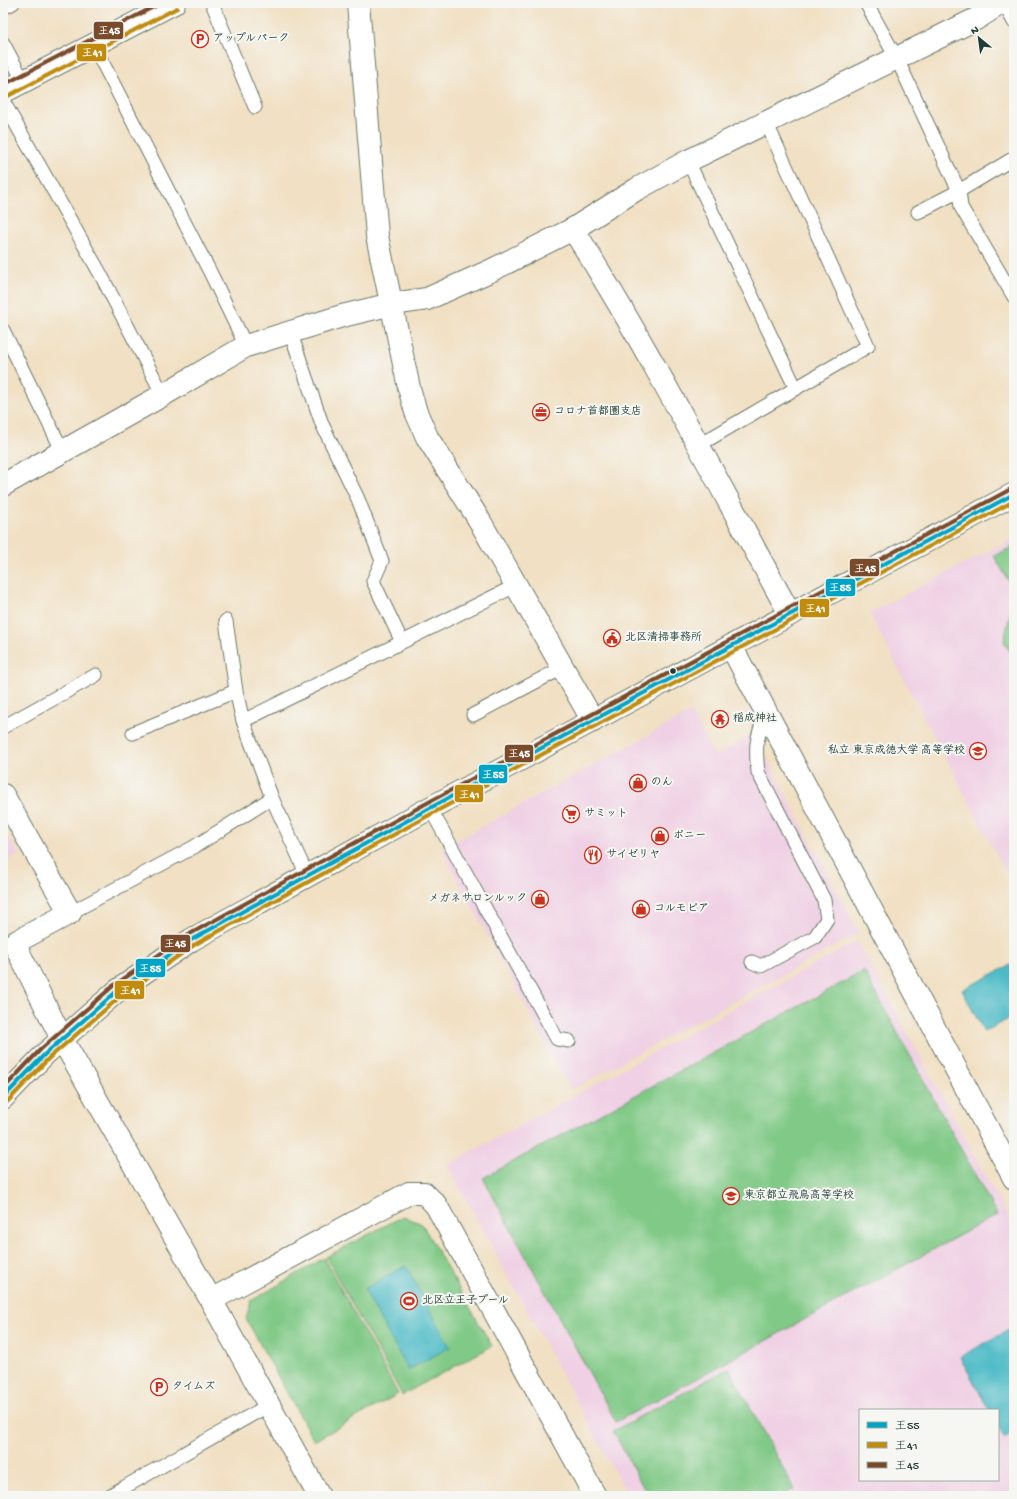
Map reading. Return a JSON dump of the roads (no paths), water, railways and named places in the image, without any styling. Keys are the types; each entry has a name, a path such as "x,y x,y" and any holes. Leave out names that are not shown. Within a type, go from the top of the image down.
{"street":[{"path":"3,92 94,46 174,3"},
{"path":"358,3 377,236 409,388 416,412 427,437 518,585 593,721"},
{"path":"3,485 163,395 246,346 342,316 392,304 427,299 492,270 573,229 688,160 976,19 1002,3"},
{"path":"573,229 608,284 699,445 790,614"},
{"path":"3,1098 62,1039 118,991 155,964 230,917 1014,494"},
{"path":"731,646 1014,1178"},
{"path":"3,795 70,913 8,946 212,1300 269,1406 320,1496"},
{"path":"212,1300 409,1193 424,1193 436,1205 595,1496"}],"lane":[{"path":"3,8 13,3"},
{"path":"212,3 255,106"},
{"path":"866,3 896,59 959,191 961,207 1011,288"},
{"path":"1002,3 1014,22"},
{"path":"3,43 24,82"},
{"path":"94,46 246,346"},
{"path":"3,101 101,275 163,395"},
{"path":"699,445 868,346 766,122"},
{"path":"918,212 959,191 1014,158"},
{"path":"688,160 796,389"},
{"path":"3,330 7,346 63,452"},
{"path":"290,331 322,424 358,499 382,562 373,581 402,642"},
{"path":"243,721 518,585"},
{"path":"226,621 236,691 243,721 272,798 307,875"},
{"path":"473,714 564,667"},
{"path":"3,727 96,675"},
{"path":"133,733 236,691"},
{"path":"752,962 761,966 815,937 827,919 824,900 758,772 755,749 766,714"},
{"path":"70,913 194,847 272,798"},
{"path":"430,808 557,1039 569,1042"},
{"path":"109,1496 269,1406"}],"water":[{"path":"1014,963 1014,1016 984,1032 962,990"},
{"path":"406,1266 450,1347 408,1370 364,1289"},
{"path":"1014,1327 1014,1432 1004,1438 999,1428 999,1409 988,1409 960,1357"}],"place":[{"name":"アップルパーク","path":"200,39"},
{"name":"コロナ首都圏支店","path":"541,412"},
{"name":"北区清掃事務所","path":"612,638"},
{"name":"稲成神社","path":"720,719"},
{"name":"私立 東京成徳大学 高等学校","path":"978,751"},
{"name":"のん","path":"638,783"},
{"name":"サミット","path":"571,814"},
{"name":"ポニー","path":"660,836"},
{"name":"サイゼリヤ","path":"593,855"},
{"name":"メガネサロンルック","path":"540,899"},
{"name":"コルモピア","path":"641,909"},
{"name":"東京都立飛鳥高等学校","path":"731,1196"},
{"name":"北区立王子プール","path":"409,1301"},
{"name":"タイムズ","path":"159,1387"}]}
